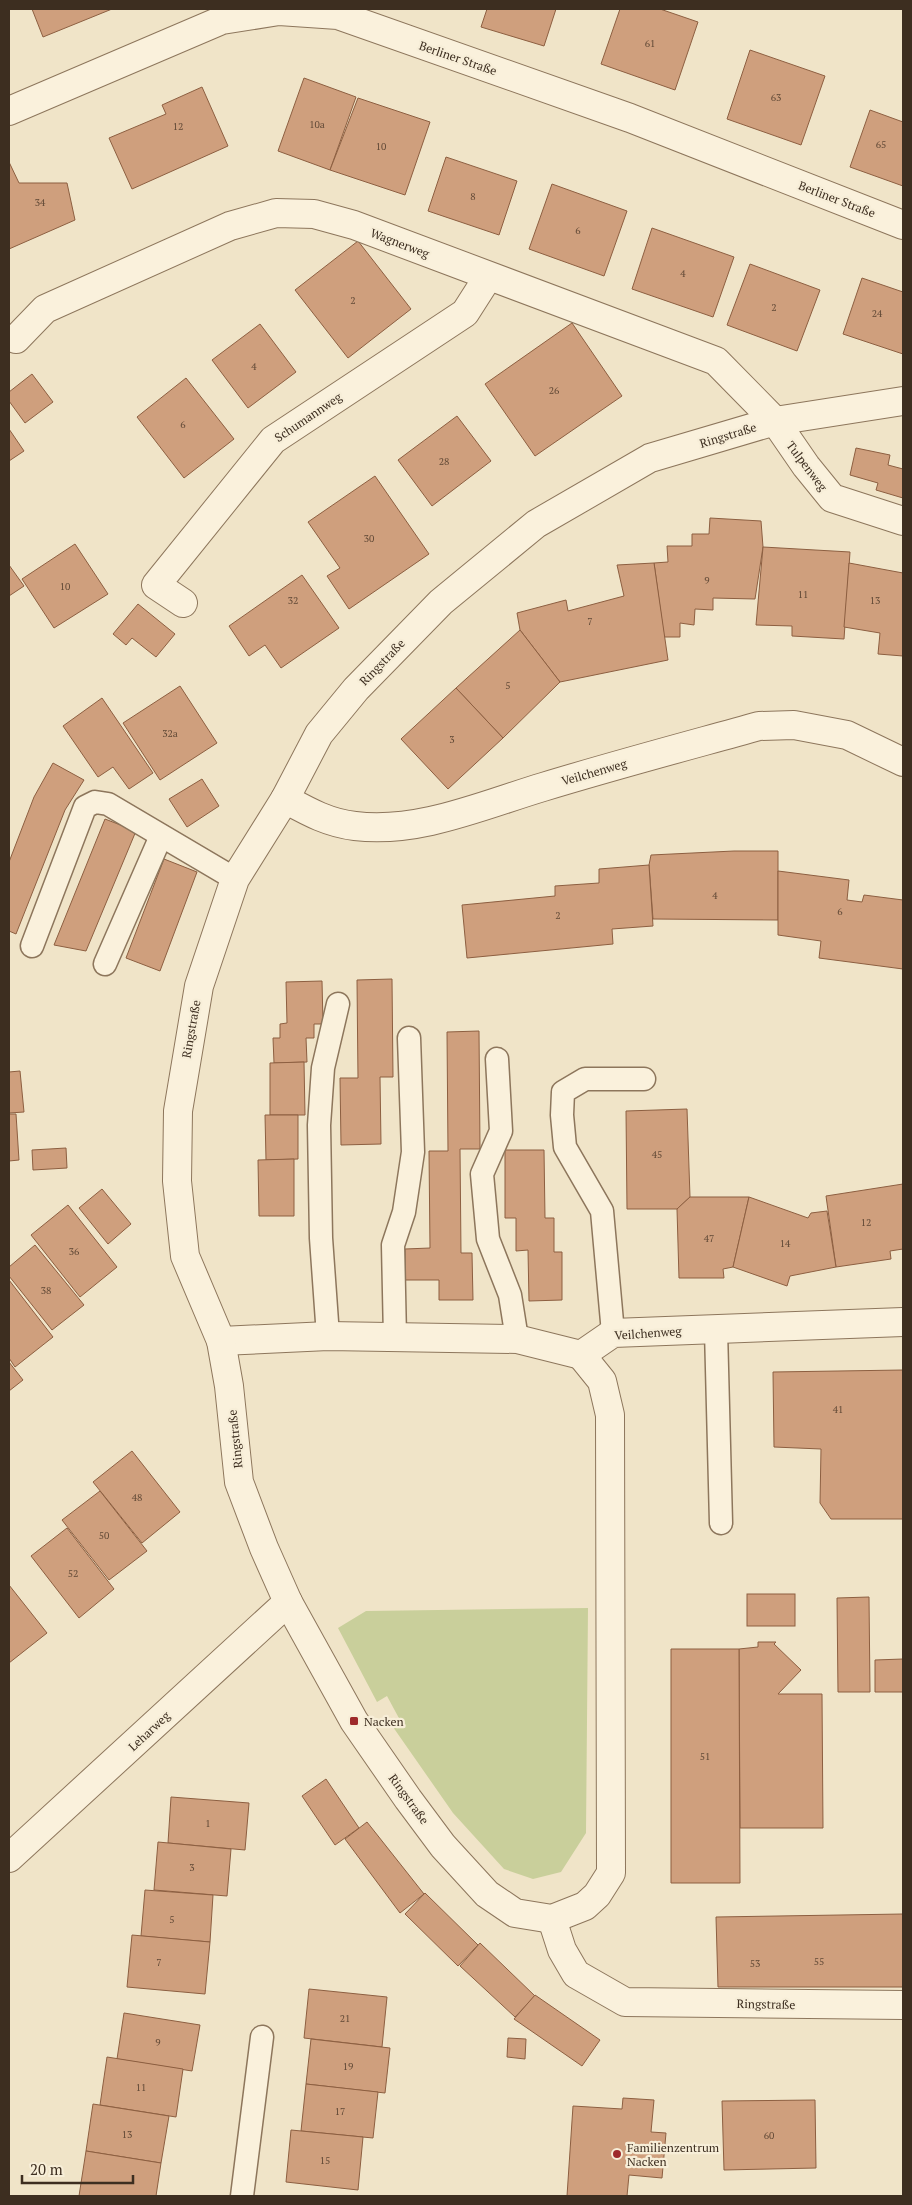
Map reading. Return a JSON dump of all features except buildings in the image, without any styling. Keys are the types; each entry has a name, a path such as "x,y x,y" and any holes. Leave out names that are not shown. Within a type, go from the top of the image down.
{"street":[{"name":"Berliner Straße","path":"9,111 222,20 279,12 338,15 630,118 903,225"},
{"name":"Wagnerweg","path":"16,340 45,309 230,226 276,213 314,214 354,225 488,277 716,361 775,421"},
{"name":"Schumannweg","path":"183,603 156,585 273,440 464,313 488,277"},
{"name":"Ringstraße","path":"903,401 775,421 650,458 536,524 441,602 356,689 318,734 284,799 235,879 199,986 178,1111 177,1181 185,1256 222,1341 230,1386 239,1482 264,1548 288,1602 354,1721 408,1799 444,1846 487,1894 515,1913 552,1919 562,1950 576,1974 625,2002 903,2005"},
{"name":"Tulpenweg","path":"775,421 806,466 832,498 903,521"},
{"name":"Veilchenweg","path":"284,799 322,819 330,821 355,826 403,826 457,814 544,786 759,726 794,725 847,735 903,762"},
{"name":"Veilchenweg","path":"581,1355 613,1333 903,1322"},
{"path":"222,1341 328,1336 517,1339 581,1355 602,1381 610,1415 611,1873 597,1895 584,1906 552,1919"},
{"name":"Leharweg","path":"9,1858 288,1602"}],"lane":[{"path":"32,946 85,807 95,802 108,804 235,879"},
{"path":"104,964 162,836"},
{"path":"328,1336 321,1238 319,1125 323,1068 338,1004"},
{"path":"395,1338 393,1246 404,1212 413,1152 410,1038"},
{"path":"497,1059 501,1131 482,1174 488,1239 510,1295 517,1339"},
{"path":"613,1333 602,1211 565,1147 562,1115 563,1092 584,1079 644,1079"},
{"path":"716,1330 721,1523"},
{"path":"242,2196 262,2037"}],"green space":[{"path":"588,1608 586,1833 561,1872 533,1879 504,1869 453,1813 393,1727 401,1722 387,1696 377,1702 338,1628 366,1611"}],"place":[{"name":"Nacken","path":"354,1721"},
{"name":"Familienzentrum Nacken","path":"617,2154"}]}
